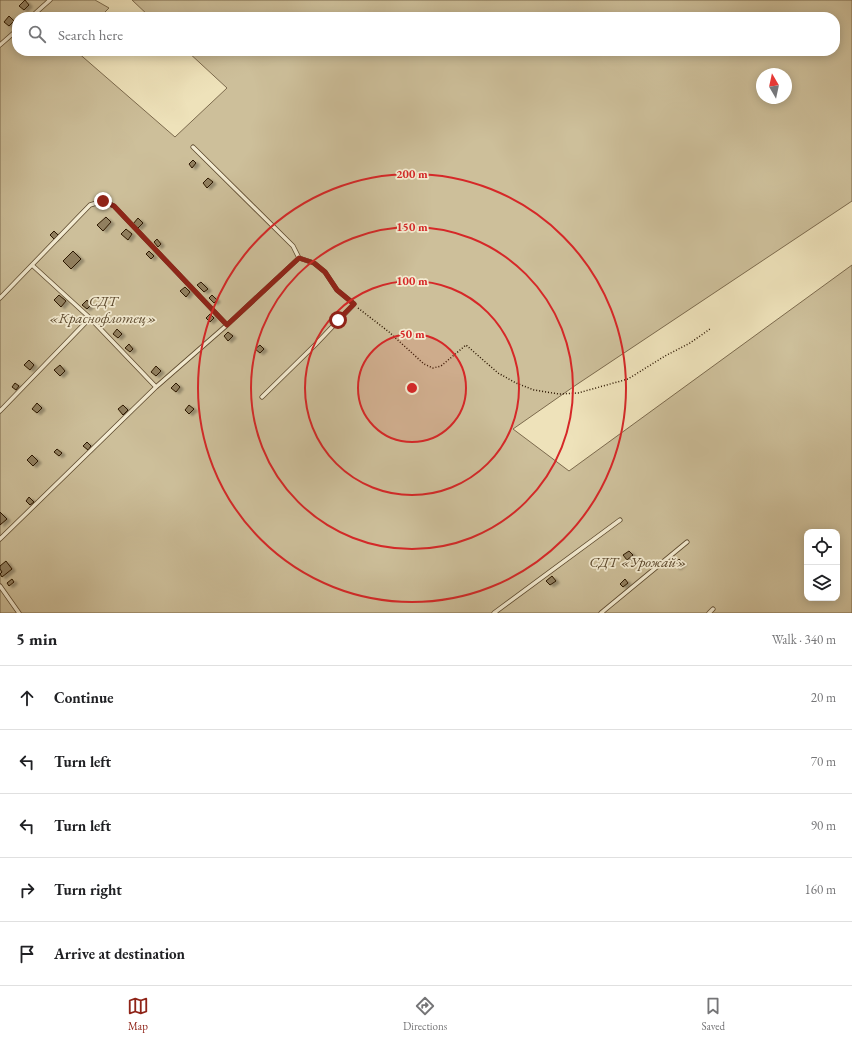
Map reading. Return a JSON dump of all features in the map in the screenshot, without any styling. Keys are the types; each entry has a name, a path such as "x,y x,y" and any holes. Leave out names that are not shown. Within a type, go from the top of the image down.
{"lane":[{"path":"37,12 50,0"},
{"path":"0,45 12,34"},
{"path":"193,147 293,246 299,258 314,263 325,272 337,290 354,304 316,345 262,397"},
{"path":"0,298 90,205 103,201 114,206 227,325"},
{"path":"0,539 156,387 227,325 299,258"},
{"path":"32,265 90,318 156,387"},
{"path":"0,411 90,318"},
{"path":"494,613 620,520"},
{"path":"600,613 687,542"},
{"path":"0,586 19,613"},
{"path":"709,613 713,609"}],"path":[{"path":"354,304 389,332 424,364 433,368 441,366 466,345 498,373 510,380 534,390 559,394 578,393 628,379 665,356 690,343 710,329"}],"green space":[{"path":"0,0 95,0 109,8 105,12 12,12 12,56 82,56 175,137 227,88 192,56 840,56 840,12 145,12 132,0 852,0 852,201 576,385 513,429 569,471 852,265 852,613 0,613"}],"building":[{"path":"25,0 29,5 24,10 19,6"},
{"path":"9,16 12,19 12,23 9,26 4,22"},
{"path":"193,160 196,163 192,168 189,164"},
{"path":"208,178 213,182 207,188 203,183"},
{"path":"106,217 111,222 103,231 97,225"},
{"path":"138,218 143,223 138,228 133,224"},
{"path":"126,229 132,234 128,240 121,234"},
{"path":"54,231 58,235 54,239 50,235"},
{"path":"157,239 161,244 158,247 154,242"},
{"path":"73,251 81,259 71,269 63,261"},
{"path":"149,251 154,256 151,259 146,254"},
{"path":"201,282 208,289 204,292 197,285"},
{"path":"185,287 190,292 186,297 180,291"},
{"path":"59,295 66,301 61,307 54,300"},
{"path":"212,295 217,300 214,303 209,298"},
{"path":"87,300 91,305 87,309 82,305"},
{"path":"210,314 214,318 210,322 206,318"},
{"path":"117,329 122,334 118,338 113,334"},
{"path":"228,332 233,336 228,341 224,336"},
{"path":"129,344 133,349 130,352 125,348"},
{"path":"260,345 264,349 260,353 255,349"},
{"path":"29,360 34,365 30,370 24,365"},
{"path":"60,365 65,371 60,376 54,370"},
{"path":"156,366 161,371 156,376 151,372"},
{"path":"15,383 19,386 16,390 12,387"},
{"path":"176,383 180,387 176,392 171,388"},
{"path":"37,403 42,408 37,413 32,409"},
{"path":"123,405 128,410 123,415 118,409"},
{"path":"189,405 194,409 189,414 185,410"},
{"path":"87,442 91,446 88,450 83,446"},
{"path":"57,449 62,453 59,456 54,452"},
{"path":"32,455 38,461 33,466 27,460"},
{"path":"29,497 34,502 30,505 26,501"},
{"path":"0,512 7,519 0,525"},
{"path":"629,551 633,555 627,560 623,555"},
{"path":"679,559 683,563 677,568 674,564"},
{"path":"6,561 12,569 2,577 0,574 2,572 0,566"},
{"path":"552,576 556,581 550,585 546,581"},
{"path":"12,579 14,582 9,586 7,583"},
{"path":"625,579 628,583 623,587 620,584"}],"route":[{"path":"103,201 114,206 227,325 299,258 314,263 325,272 337,290 354,304 338,320"}],"park label":[{"name":"СДТ «Краснофлотец»","path":"103,308"},
{"name":"СДТ «Урожай»","path":"638,561"}]}
